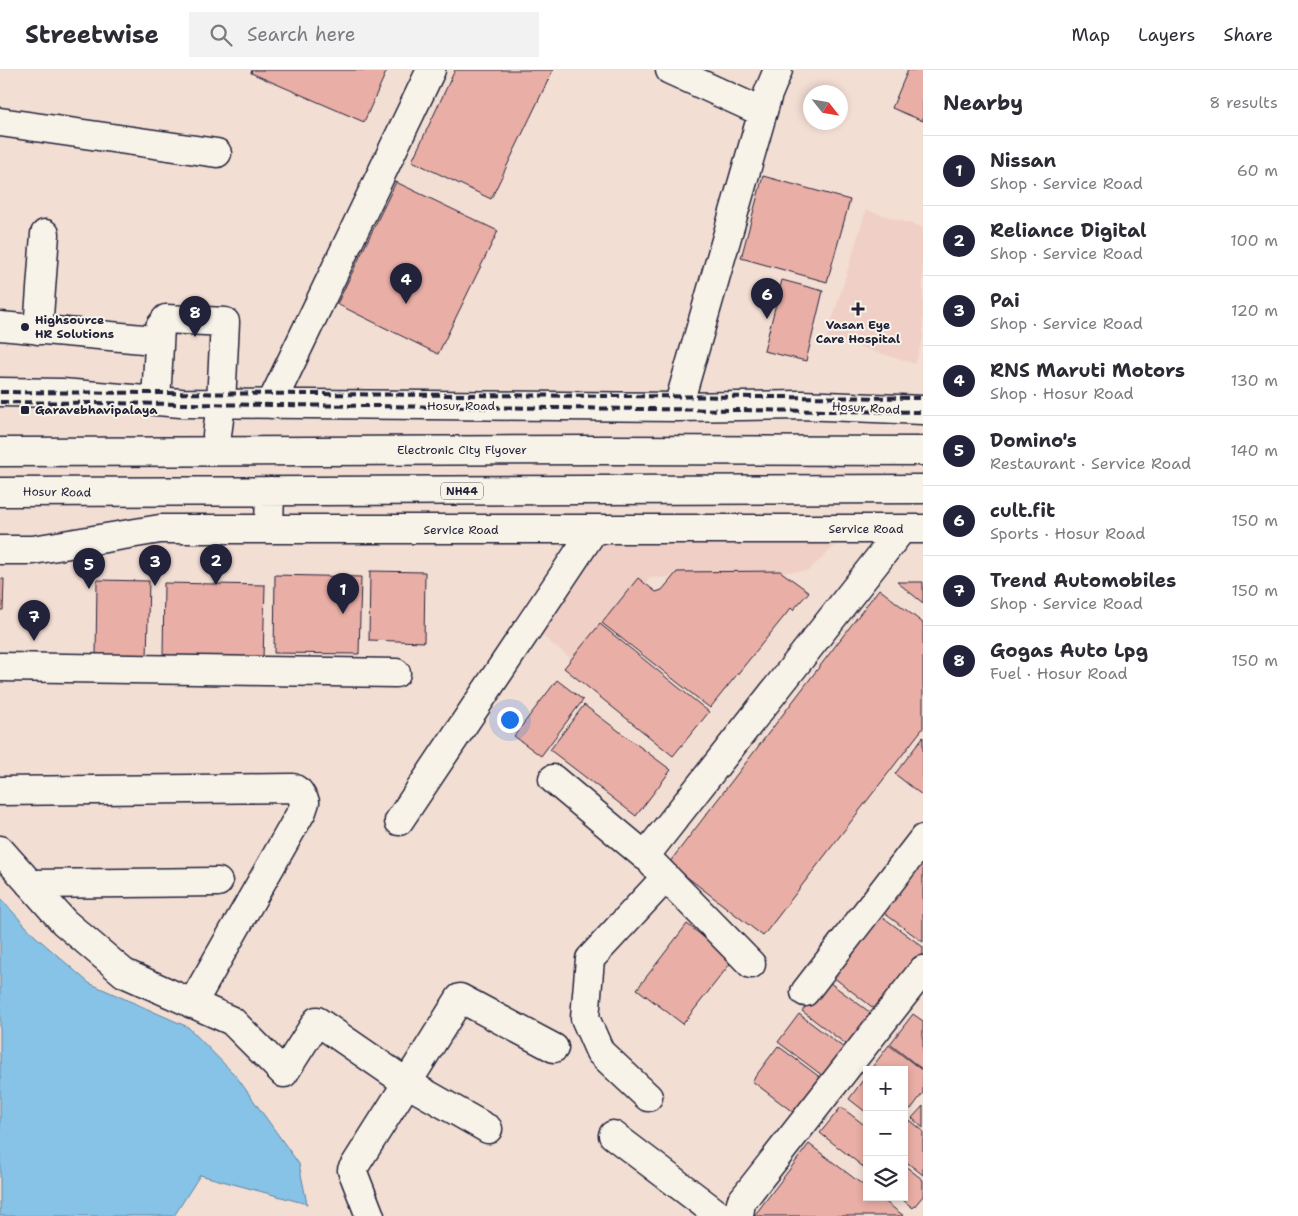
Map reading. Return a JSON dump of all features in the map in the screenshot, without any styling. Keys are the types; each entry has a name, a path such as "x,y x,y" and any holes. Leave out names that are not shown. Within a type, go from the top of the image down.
{"main road":[{"path":"271,404 431,70"},
{"path":"670,70 762,112"},
{"path":"678,407 762,112 778,70"},
{"path":"0,122 217,153"},
{"path":"38,330 45,234"},
{"path":"156,401 160,327 163,321 220,320 225,322 221,403 216,436"},
{"path":"0,326 143,339"},
{"name":"Hosur Road","path":"0,392 62,393 156,401 271,404 678,407 801,405 923,416"},
{"name":"Hosur Road","path":"0,436 216,436 923,416"},
{"name":"Electronic City Flyover","path":"0,452 923,451"},
{"path":"0,478 923,477"},
{"name":"Hosur Road","path":"0,492 923,489"},
{"path":"268,528 270,491"},
{"name":"Service Road","path":"0,550 33,550 160,529 593,531 913,529"},
{"path":"645,856 913,529"},
{"path":"400,821 593,531"},
{"path":"0,667 396,673"},
{"path":"553,779 645,856 752,964"},
{"path":"0,791 293,788 299,792 305,802 302,811 192,1004"},
{"path":"805,992 923,839"},
{"path":"0,850 64,922 124,973 232,1021 284,1073 317,1021 407,1083 488,1130"},
{"path":"648,1097 600,1052 585,1018 590,959 666,877"},
{"path":"30,884 218,882"},
{"path":"739,1216 741,1202 923,970"},
{"path":"370,1216 352,1170 460,998 554,1048"},
{"path":"613,1135 720,1216"}],"shaded area":[{"path":"866,210 923,227 923,338 915,364 827,337"},
{"path":"600,544 837,544 808,571 650,578 583,668 537,632"}],"water":[{"path":"0,898 35,936 89,983 188,1027 236,1076 299,1164 307,1204 200,1175 174,1216 0,1216"}],"building":[{"path":"252,70 387,70 364,122 251,73"},
{"path":"455,70 553,70 491,199 412,161"},
{"path":"908,70 923,70 923,121 892,108"},
{"path":"763,176 850,200 827,282 741,258"},
{"path":"396,182 498,231 438,354 337,304"},
{"path":"782,280 823,291 806,361 764,351"},
{"path":"370,571 425,572 424,642 369,640"},
{"path":"780,571 809,592 793,610 791,608 710,708 602,623 638,578 656,592 662,590 677,572"},
{"path":"275,575 361,577 359,654 274,653"},
{"path":"0,579 4,579 3,610 0,610"},
{"path":"97,580 149,581 147,658 96,657"},
{"path":"897,582 923,582 923,603"},
{"path":"164,583 265,585 263,659 163,657"},
{"path":"879,589 923,623 923,728 763,936 669,863"},
{"path":"600,624 709,712 673,756 564,668"},
{"path":"557,680 583,700 541,756 514,736"},
{"path":"584,705 671,770 636,816 550,750"},
{"path":"923,737 923,796 895,774"},
{"path":"923,861 923,942 884,913"},
{"path":"880,915 923,947 923,956 880,1013 833,977"},
{"path":"687,924 733,960 683,1024 637,989"},
{"path":"826,980 875,1016 851,1048 802,1011"},
{"path":"799,1014 848,1051 827,1079 778,1042"},
{"path":"913,1014 923,1021 923,1070 890,1044"},
{"path":"889,1045 923,1071 923,1093 911,1109 908,1107 908,1066 873,1066"},
{"path":"778,1046 825,1081 798,1116 752,1081"},
{"path":"863,1080 863,1110 849,1099"},
{"path":"923,1106 923,1128 912,1118"},
{"path":"841,1107 863,1124 863,1167 820,1133"},
{"path":"910,1120 923,1131 923,1175 908,1163 908,1122"},
{"path":"809,1144 863,1185 863,1201 884,1201 904,1216 754,1216"},
{"path":"908,1168 923,1180 923,1196 913,1208 904,1201 908,1201"}],"railway":[{"path":"0,392 923,398"},
{"path":"0,402 923,412"}],"place":[{"name":"RNS Maruti Motors","path":"406,304"},
{"name":"Vasan Eye Care Hospital","path":"858,309"},
{"name":"cult.fit","path":"767,319"},
{"name":"Highsource HR Solutions","path":"25,327"},
{"name":"Gogas Auto Lpg","path":"195,337"},
{"name":"Garavebhavipalaya","path":"25,410"},
{"name":"Reliance Digital","path":"216,585"},
{"name":"Pai","path":"155,586"},
{"name":"Domino's","path":"89,589"},
{"name":"Nissan","path":"343,614"},
{"name":"Trend Automobiles","path":"34,641"}]}
